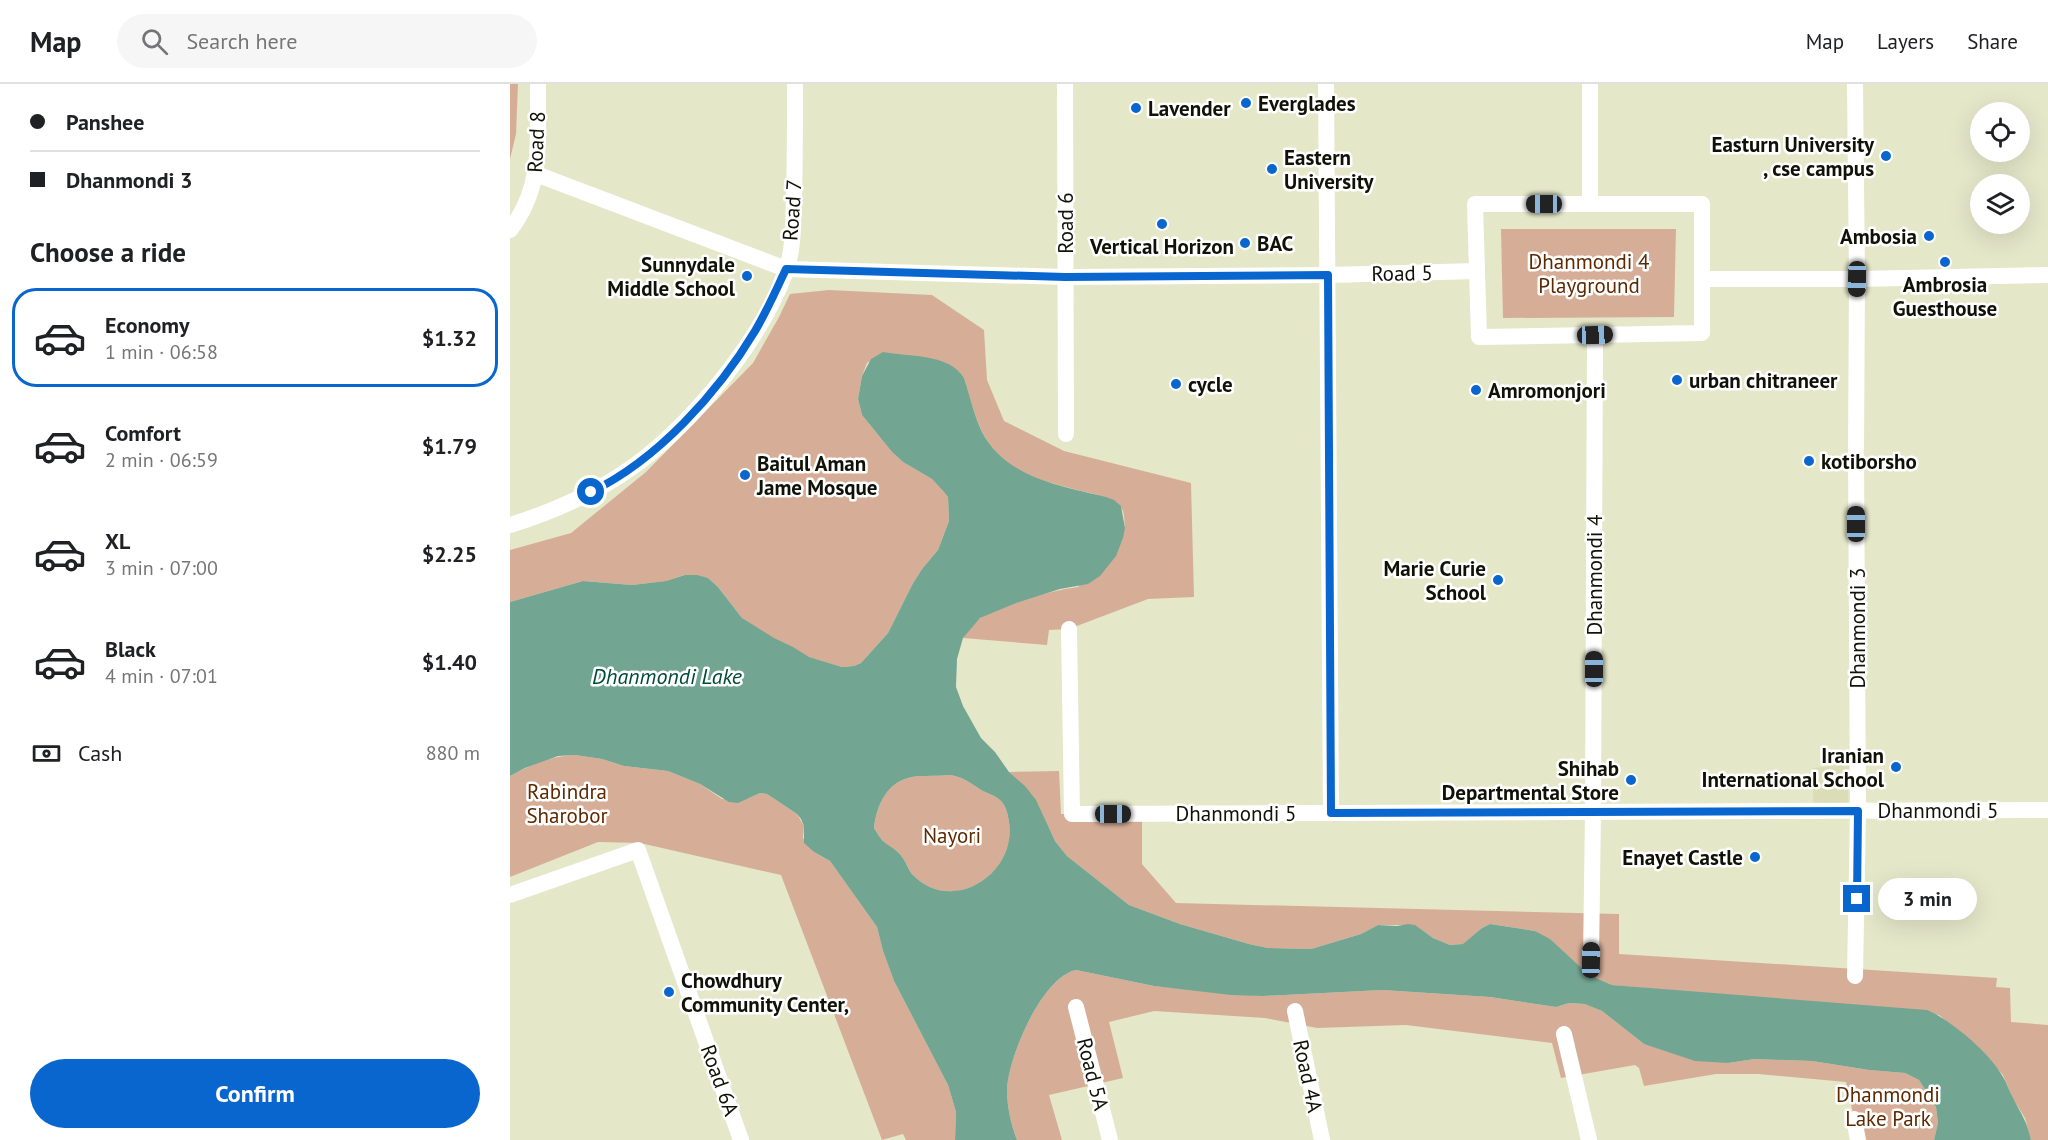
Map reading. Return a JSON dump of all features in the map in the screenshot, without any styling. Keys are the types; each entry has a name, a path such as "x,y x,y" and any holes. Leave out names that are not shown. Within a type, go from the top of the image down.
{"street":[{"name":"Road 8","path":"510,230 524,212 536,174 538,84"},
{"name":"Road 7","path":"510,525 559,507 607,484 660,447 714,389 736,361 756,330 786,269 793,230 795,84"},
{"name":"Road 6","path":"1065,84 1066,434"},
{"path":"1326,84 1331,813"},
{"path":"1590,84 1590,204"},
{"name":"Dhanmondi 3","path":"1855,84 1858,811 1855,976"},
{"name":"Road 5","path":"536,174 786,269 1065,277 1328,275 1477,271"},
{"path":"1475,204 1590,204 1702,204 1702,333 1479,337 1475,204"},
{"path":"1702,279 2048,275"},
{"name":"Dhanmondi 4","path":"1591,960 1595,335"},
{"name":"Dhanmondi 5","path":"1069,629 1072,814 2048,810"},
{"name":"Road 6A","path":"510,895 638,850 741,1140"},
{"name":"Road 5A","path":"1076,1007 1110,1140"},
{"name":"Road 4A","path":"1295,1011 1322,1140"},
{"path":"1564,1034 1589,1140"},
{"path":"1854,1119 1858,1140"}],"shaded area":[{"path":"1849,764 1848,805 1813,806 1813,768"}],"green space":[{"path":"510,84 518,84 516,134 510,159"},
{"name":"Dhanmondi 4 Playground","path":"1501,229 1676,229 1674,317 1503,318"},
{"path":"829,290 932,295 984,330 987,380 1004,421 1064,451 1191,483 1194,597 1148,599 1069,629 1049,630 1047,645 963,638 976,621 1002,607 1028,598 1078,587 1125,528 1123,511 1120,506 1107,498 1058,485 1013,467 995,451 984,435 964,378 914,357 883,353 867,363 862,376 858,399 862,415 892,452 903,462 932,479 948,497 949,521 938,550 912,585 888,633 861,663 842,667 808,657 756,629 742,618 708,578 685,575 666,581 632,585 583,581 510,602 510,550 571,533 646,472 753,363 790,294"},
{"name":"Rabindra Sharobor","path":"575,755 602,759 624,766 668,771 700,784 722,799 749,798 760,793 767,794 797,814 804,826 803,838 814,852 830,861 877,927 894,981 948,1085 956,1112 955,1140 906,1140 903,1134 882,1140 781,875 640,843 598,842 510,877 510,776 541,762"},
{"name":"Dhanmondi Lake Park","path":"1059,771 1061,814 1142,814 1142,864 1176,903 1619,914 1619,954 1997,978 1996,987 2010,988 2011,1022 2048,1025 2048,1140 2031,1140 2025,1118 2013,1099 2003,1075 1984,1053 1939,1015 1612,985 1589,975 1535,931 1490,924 1464,944 1450,945 1433,938 1414,925 1378,925 1361,934 1311,949 1268,948 1180,924 1129,905 1067,856 1055,841 1035,800 1009,772"},
{"name":"Nayori","path":"948,775 965,780 1001,801 1009,822 1009,841 1003,857 993,872 980,883 964,890 947,891 930,887 914,876 900,855 884,843 874,828 883,799 898,782 915,777"},
{"path":"1076,970 1154,986 1263,996 1382,990 1490,997 1556,1007 1569,1003 1586,1004 1602,1011 1644,1044 1728,1063 1755,1059 1812,1061 1905,1073 1919,1080 1936,1107 1938,1123 1934,1140 1859,1140 1846,1082 1758,1074 1716,1074 1644,1086 1639,1068 1635,1065 1561,1078 1552,1043 1406,1025 1317,1028 1265,1018 1154,1011 1109,1022 1123,1078 1049,1095 1062,1140 1017,1140 1007,1096 1013,1058 1039,1002 1063,976"}],"water":[{"name":"Dhanmondi Lake","path":"883,352 938,360 949,364 964,378 982,432 992,448 1005,460 1036,478 1106,497 1121,506 1125,528 1123,538 1116,556 1100,576 1088,584 1060,589 1016,603 980,618 963,638 957,659 956,687 963,706 981,738 1036,800 1055,841 1067,856 1129,905 1180,924 1268,948 1311,949 1361,934 1378,925 1408,924 1415,925 1433,938 1450,945 1463,944 1490,924 1535,931 1550,939 1589,975 1612,985 1927,1010 1947,1021 1969,1039 1997,1068 2024,1118 2031,1140 1934,1140 1938,1123 1936,1107 1919,1080 1905,1073 1812,1061 1755,1059 1728,1063 1695,1061 1644,1044 1602,1011 1585,1004 1569,1003 1556,1007 1490,997 1382,990 1263,996 1231,995 1154,986 1076,970 1063,976 1039,1002 1013,1058 1007,1096 1017,1140 955,1140 956,1112 948,1085 894,981 877,927 830,861 804,843 804,826 797,814 767,794 760,793 738,803 729,802 700,784 668,771 624,766 602,759 575,755 558,756 510,776 510,602 583,581 632,585 666,581 685,575 697,575 708,578 718,587 742,618 809,657 842,667 854,666 861,663 888,633 912,585 938,550 949,521 948,497 932,479 903,462 892,452 862,415 858,399 862,376 871,359","holes":["948,775 965,780 1001,801 1009,822 1009,841 1003,857 993,872 980,883 964,890 947,891 930,887 914,876 896,850 883,841 874,828 883,799 898,782 915,777"]}],"place":[{"name":"Everglades","path":"1246,103"},
{"name":"Lavender","path":"1136,108"},
{"name":"Easturn University , cse campus","path":"1886,156"},
{"name":"Eastern University","path":"1272,169"},
{"name":"Vertical Horizon","path":"1162,224"},
{"name":"Ambosia","path":"1929,236"},
{"name":"BAC","path":"1245,243"},
{"name":"Ambrosia Guesthouse","path":"1945,262"},
{"name":"Sunnydale Middle School","path":"747,276"},
{"name":"urban chitraneer","path":"1677,380"},
{"name":"cycle","path":"1176,384"},
{"name":"Amromonjori","path":"1476,390"},
{"name":"kotiborsho","path":"1809,461"},
{"name":"Baitul Aman Jame Mosque","path":"745,475"},
{"name":"Marie Curie School","path":"1498,580"},
{"name":"Iranian International School","path":"1896,767"},
{"name":"Shihab Departmental Store","path":"1631,780"},
{"name":"Enayet Castle","path":"1755,857"},
{"name":"Chowdhury Community Center,","path":"669,992"}],"route":[{"path":"591,492 607,484 660,447 714,389 756,330 786,269 1065,277 1328,275 1331,813 1858,811 1857,899"}]}
